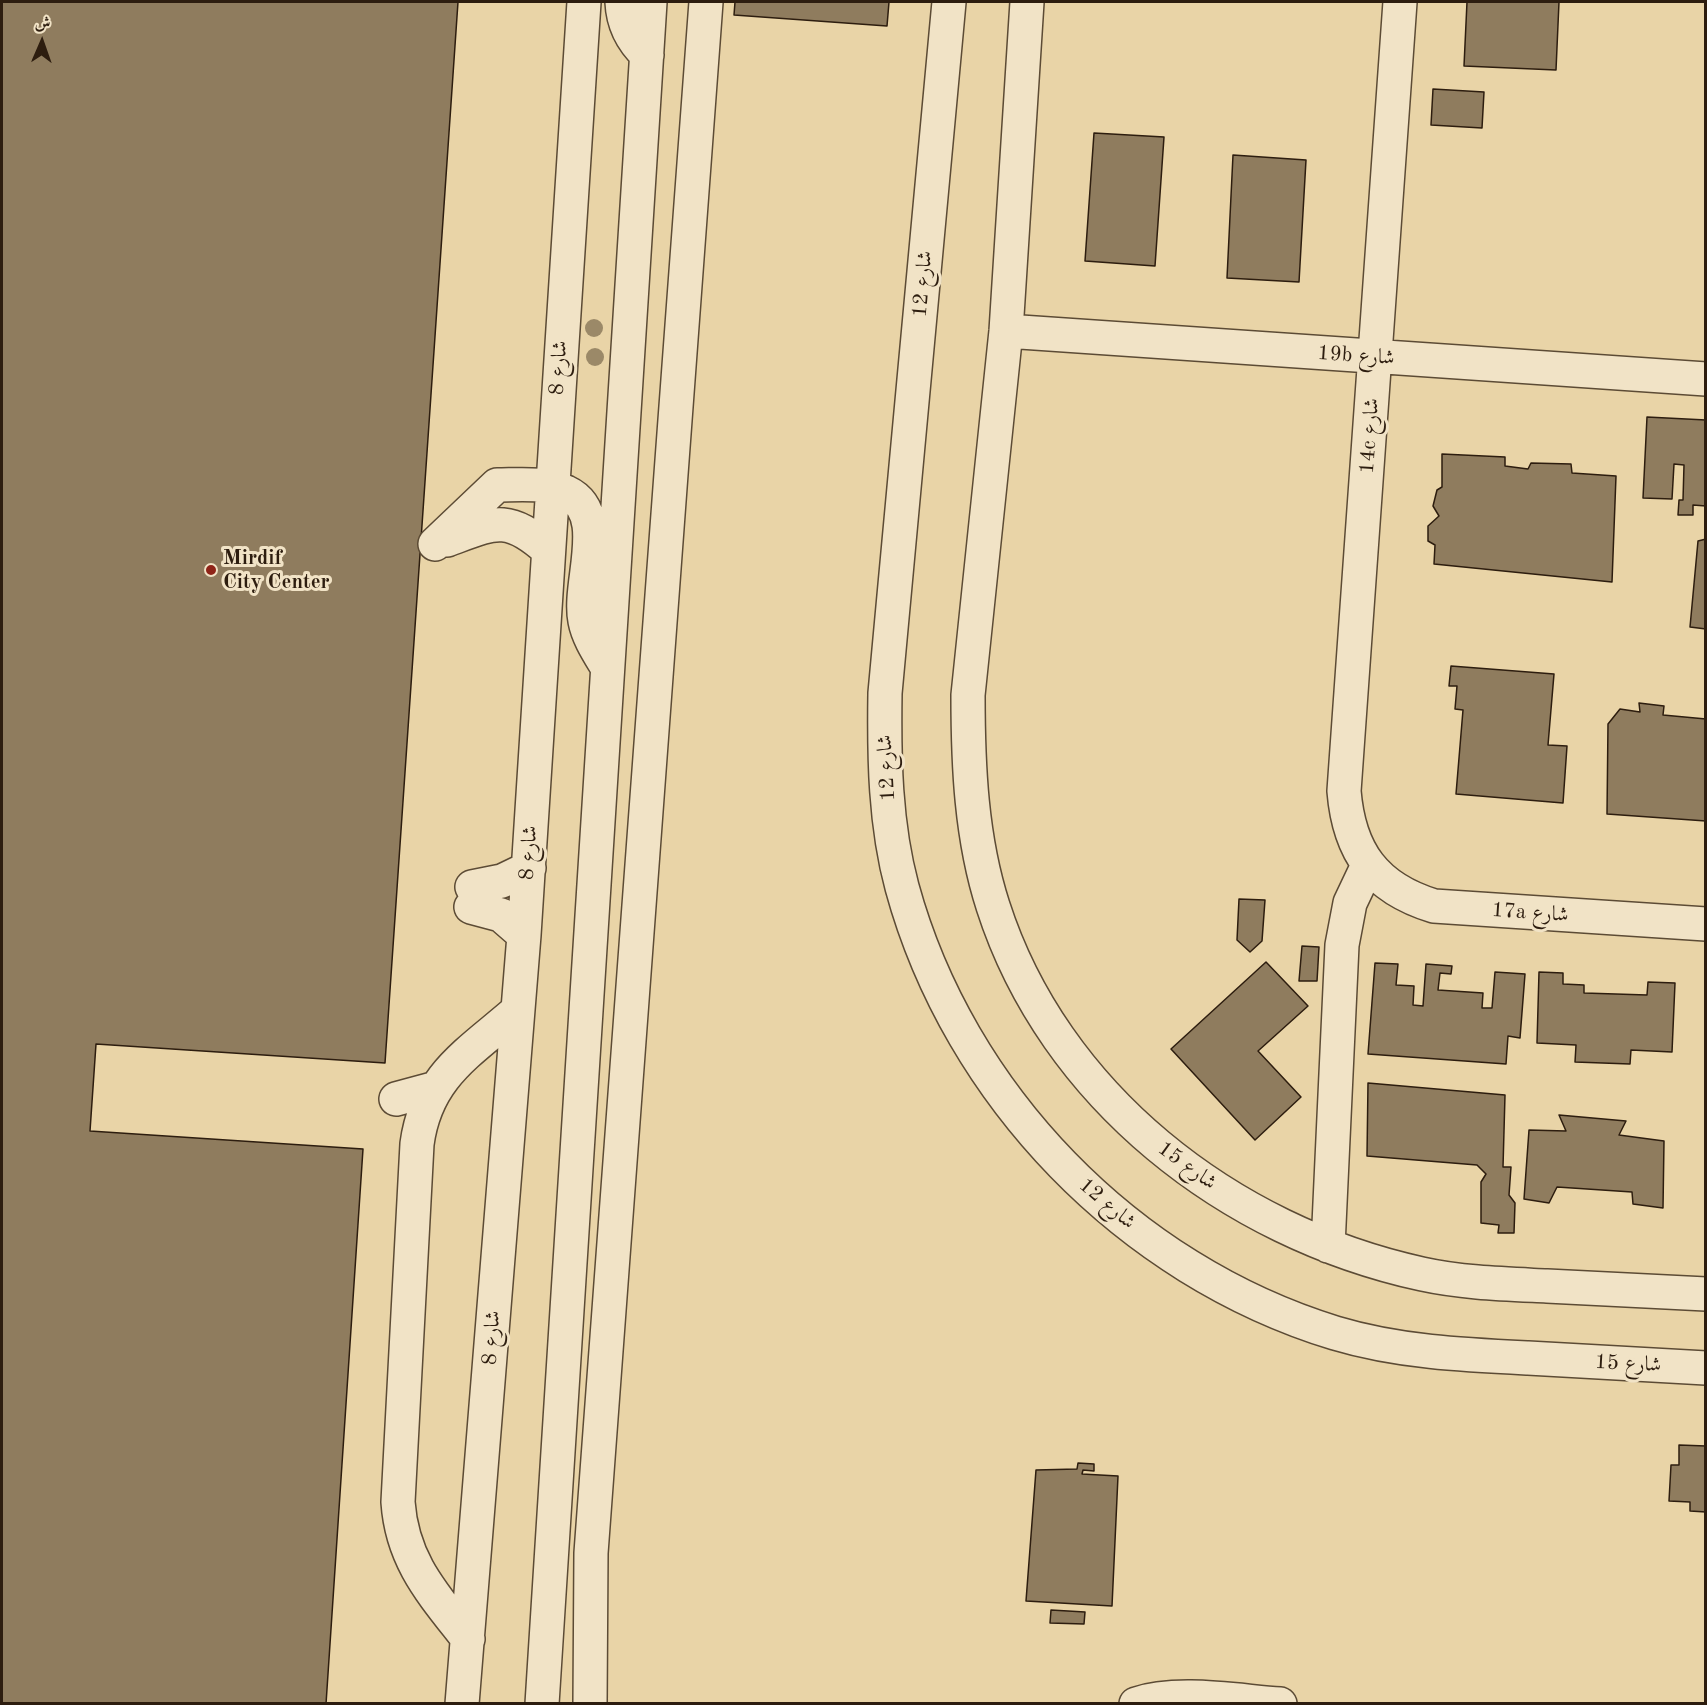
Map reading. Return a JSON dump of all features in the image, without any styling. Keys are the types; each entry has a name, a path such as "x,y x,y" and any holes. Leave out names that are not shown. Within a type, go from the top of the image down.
{"street":[{"name":"شارع 8","path":"462,1704 524,935 584,2"},
{"path":"622,2 627,30 647,55"},
{"path":"542,1704 650,2"},
{"path":"590,1704 591,1553 706,2"},
{"name":"شارع 12","path":"949,2 885,693 884,750 890,825 902,886 924,952 953,1015 976,1055 1023,1122 1064,1169 1147,1238 1190,1267 1237,1294 1336,1333"},
{"name":"14c شارع","path":"1368,865 1354,842 1346,817 1344,790 1400,2"},
{"path":"1006,330 1024,5"},
{"name":"شارع 15","path":"1006,330 968,694 968,745 979,852 992,904 1008,949 1043,1016 1096,1089 1134,1126 1228,1196 1274,1222 1372,1262 1476,1283 1706,1294"},
{"name":"19b شارع","path":"1006,330 1706,379"},
{"path":"548,550 524,532 494,523 435,544 497,485 552,488 574,496 588,516 590,528 585,621 594,645 608,668"},
{"path":"1329,1246 1342,945 1350,903 1368,865"},
{"name":"17a شارع","path":"1368,865 1387,884 1409,898 1434,906 1706,924"},
{"path":"524,935 501,915 472,897 528,868"},
{"path":"468,1639 412,1563 402,1533 398,1502 417,1144 425,1107 433,1089 445,1074 517,1011"},
{"path":"396,1100 433,1089"},
{"name":"شارع 15","path":"1336,1333 1388,1346 1441,1353 1706,1368"},
{"path":"1136,1704 1148,1700 1185,1698 1280,1704"}],"building":[{"name":"Mirdif City Center","path":"2,2 458,2 385,1063 96,1044 90,1131 363,1149 326,1704 2,1704"},
{"path":"735,2 889,2 887,26 734,15"},
{"path":"1467,2 1559,2 1556,70 1464,66"},
{"path":"1433,89 1484,92 1482,128 1431,125"},
{"path":"1094,133 1164,137 1155,266 1085,261"},
{"path":"1233,155 1306,160 1299,282 1227,278"},
{"path":"1647,417 1706,420 1706,506 1693,505 1693,515 1678,515 1679,500 1683,500 1684,465 1674,464 1672,499 1643,498"},
{"path":"1442,454 1505,457 1505,466 1528,469 1531,463 1571,464 1572,473 1616,476 1612,582 1434,564 1435,545 1428,541 1428,526 1439,516 1433,506 1437,490 1442,487"},
{"path":"1706,539 1706,629 1690,627 1698,541"},
{"path":"1451,666 1554,674 1548,745 1567,746 1563,803 1456,794 1463,710 1455,709 1457,686 1449,686"},
{"path":"1639,703 1664,706 1663,715 1706,719 1706,821 1607,814 1608,724 1620,709 1640,712"},
{"path":"1239,899 1265,900 1262,941 1250,952 1237,940"},
{"path":"1302,946 1319,947 1317,981 1299,981"},
{"path":"1266,962 1308,1006 1258,1051 1301,1097 1255,1140 1171,1049"},
{"path":"1375,963 1398,964 1396,985 1414,986 1413,1005 1423,1006 1426,964 1452,966 1451,974 1440,973 1438,990 1483,993 1482,1008 1492,1008 1495,972 1525,974 1520,1038 1508,1036 1506,1064 1368,1054"},
{"path":"1539,972 1563,973 1563,984 1584,985 1584,993 1647,995 1648,982 1675,983 1672,1052 1631,1050 1630,1064 1575,1062 1576,1045 1537,1043"},
{"path":"1368,1083 1505,1095 1503,1167 1511,1167 1509,1195 1515,1203 1514,1233 1498,1233 1499,1225 1481,1223 1481,1182 1486,1174 1477,1165 1367,1156"},
{"path":"1559,1115 1626,1121 1619,1135 1664,1141 1663,1208 1633,1204 1632,1192 1557,1187 1549,1203 1524,1199 1529,1130 1566,1131"},
{"path":"1679,1445 1706,1446 1706,1512 1690,1511 1690,1502 1669,1501 1671,1465 1679,1465"},
{"path":"1078,1463 1094,1464 1094,1471 1083,1470 1082,1474 1118,1476 1112,1606 1026,1601 1036,1470 1077,1469"},
{"path":"1051,1610 1085,1612 1084,1624 1050,1623"}],"place":[{"name":"Mirdif City Center","path":"211,570"}]}
